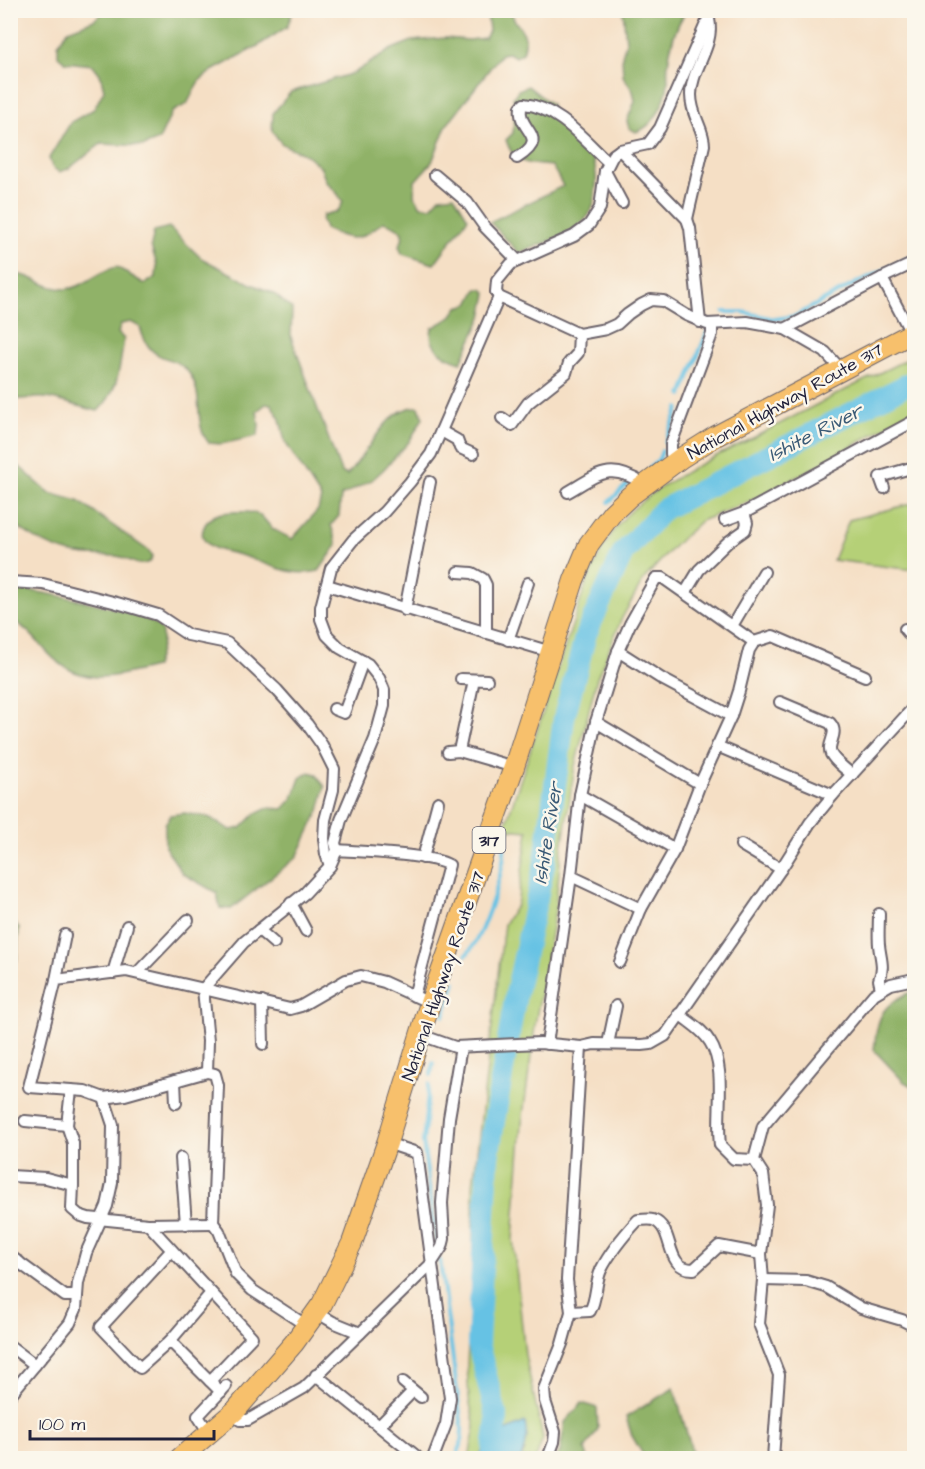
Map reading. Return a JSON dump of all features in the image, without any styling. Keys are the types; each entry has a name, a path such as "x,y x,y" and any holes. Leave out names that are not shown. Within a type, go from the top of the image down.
{"highway":[{"name":"National Highway Route 317","path":"180,1458 231,1414 271,1371 311,1319 352,1243 421,1035 422,999 514,767 574,580 589,544 612,513 644,484 676,461 716,436 913,332"}],"street":[{"path":"710,15 660,128 648,144 620,150 607,166 600,208 589,225 574,236 536,255 518,261 503,272 497,281 496,292 500,297 579,334 606,329 617,324 628,314 651,300 663,301 700,322 712,324 747,322 785,329 825,352 839,371"},
{"path":"687,219 704,145 704,136 694,116 691,94 711,31 710,15"},
{"path":"517,158 533,146 532,136 520,116 521,106 524,104 535,106 555,116 607,166 622,203"},
{"path":"620,150 687,219 690,228 700,322"},
{"path":"435,175 467,202 484,226 518,261"},
{"path":"785,329 915,263"},
{"path":"882,278 913,332"},
{"path":"207,1072 208,1041 203,988 244,942 305,893 330,866 337,850 335,843 341,820 375,739 384,706 384,690 379,678 368,664 340,648 327,635 321,619 321,607 331,568 353,540 384,512 410,483 431,454 500,297"},
{"path":"676,461 671,454 671,444 712,334 712,324"},
{"path":"502,417 512,424 528,402 566,373 569,363 578,353 579,334"},
{"path":"725,520 744,513 915,421"},
{"path":"441,431 457,440 460,448 473,454"},
{"path":"884,488 880,477 915,467"},
{"path":"568,492 602,472 632,476 644,484"},
{"path":"405,610 430,482"},
{"path":"685,593 699,570 728,542 745,530 747,523 744,513"},
{"path":"458,572 472,573 483,579 486,585 486,633"},
{"path":"732,626 764,573"},
{"path":"543,1043 571,876 580,795 596,722 618,651 630,624 656,578 663,578 754,642"},
{"path":"10,582 43,584 117,603 158,615 188,635 227,643 277,690 300,716 322,745 330,761 333,769 333,790 325,820 324,839 330,866"},
{"path":"508,640 528,583"},
{"path":"327,585 551,652"},
{"path":"905,629 915,640"},
{"path":"620,962 641,909 675,849 730,716 739,692 749,650 754,642 773,636 865,676"},
{"path":"618,651 662,679 730,716"},
{"path":"334,709 344,713 363,661"},
{"path":"461,679 487,680"},
{"path":"474,680 453,751 514,767"},
{"path":"780,702 830,723 834,727 831,754 852,775"},
{"path":"421,1035 454,1047 543,1043 581,1047 594,1044 642,1045 658,1041 665,1036 810,824 833,795 915,708"},
{"path":"596,722 700,784"},
{"path":"717,746 833,795"},
{"path":"580,795 675,849"},
{"path":"423,858 438,802"},
{"path":"741,845 781,869"},
{"path":"56,980 126,971 290,1008 301,1006 346,980 361,976 384,982 422,999 449,865 442,861 423,858 337,850"},
{"path":"571,876 641,909"},
{"path":"291,903 306,931"},
{"path":"879,914 879,946 883,958 882,974 879,980 881,989"},
{"path":"137,974 188,920"},
{"path":"113,973 127,926"},
{"path":"259,930 274,943"},
{"path":"65,935 29,1087 85,1090 104,1098 207,1072 214,1074 218,1085 213,1223 219,1231 236,1274 252,1290 311,1319 333,1322 360,1333"},
{"path":"773,1458 779,1375 759,1324 763,1280 761,1254 768,1205 763,1174 754,1160 763,1126 865,1004 881,989 915,979"},
{"path":"262,1002 263,1044"},
{"path":"608,1044 616,1006"},
{"path":"679,1014 699,1030 709,1041 716,1054 720,1144 734,1159 754,1160"},
{"path":"231,1414 240,1420 248,1420 304,1388 431,1264 442,1247 444,1239 442,1203 449,1118 461,1047"},
{"path":"548,1458 555,1432 545,1401 544,1389 562,1344 571,1312 567,1280 581,1047"},
{"path":"175,1081 176,1103"},
{"path":"71,1090 67,1125 73,1143 72,1209 79,1215 101,1220 148,1224 213,1223"},
{"path":"10,1395 70,1323 76,1309 78,1283 86,1254 110,1194 113,1125 104,1098"},
{"path":"25,1121 67,1125"},
{"path":"387,1143 417,1153 450,1398 446,1424 433,1458"},
{"path":"181,1158 186,1224"},
{"path":"10,1176 46,1178 73,1185"},
{"path":"571,1312 590,1311 594,1304 601,1270 628,1230 638,1220 652,1220 661,1225 678,1265 686,1269 694,1269 718,1246 761,1254"},
{"path":"148,1224 252,1337 210,1381"},
{"path":"171,1251 101,1327 140,1368 170,1341 211,1293"},
{"path":"10,1273 15,1259 65,1296 77,1296"},
{"path":"763,1280 806,1281 826,1287 861,1308 915,1326"},
{"path":"170,1341 210,1381 224,1389 198,1416 209,1433"},
{"path":"10,1346 35,1365"},
{"path":"316,1375 416,1456"},
{"path":"379,1426 417,1394 403,1382"}],"green space":[{"path":"105,11 293,11 287,27 199,81 187,104 172,112 159,140 144,146 101,144 68,169 59,172 52,167 49,158 71,122 94,109 104,90 100,74 93,65 65,62 58,56 58,44 68,30 94,20"},
{"path":"487,11 511,11 524,34 525,45 523,53 516,57 508,53 501,54 446,126 432,162 415,181 414,195 421,206 431,207 440,197 454,195 468,218 434,264 402,254 399,246 403,237 402,233 388,223 383,222 356,238 325,229 322,221 323,215 338,211 343,202 326,182 321,168 308,156 282,144 272,131 273,113 291,92 354,73 390,50 412,41 485,38 489,31"},
{"path":"623,11 686,11 672,43 668,83 662,106 648,125 636,132 629,128 627,121 635,101 633,91 623,76 622,56 626,42"},
{"path":"528,86 551,104 551,112 558,124 589,150 594,163 596,182 592,209 579,225 560,237 519,253 490,222 563,186 552,166 523,162 513,154 506,140 513,133 516,106 513,98 518,90"},
{"path":"169,227 201,258 273,293 292,309 291,337 341,472 347,475 387,422 408,408 419,407 423,418 409,442 372,480 341,496 339,516 331,525 337,545 319,571 298,573 279,569 218,549 206,542 203,532 208,521 218,514 237,512 255,513 272,528 292,539 318,510 321,498 285,442 280,419 271,404 266,404 257,411 258,436 221,444 209,443 201,428 197,393 191,376 178,363 150,349 140,327 131,322 121,324 118,333 124,339 115,386 98,411 45,398 11,399 11,274 18,274 51,287 65,289 79,286 117,267 145,284 156,277 157,265 151,246 154,231"},
{"path":"477,289 483,289 487,294 482,317 461,362 438,351 432,341 432,328 450,318 458,307 469,304"},
{"path":"914,356 914,410 829,460 755,499 701,521 644,579 622,618 597,678 575,766 561,854 555,911 536,1019 522,1123 513,1239 525,1355 543,1438 536,1458 521,1458 525,1451 488,1439 479,1458 469,1458 475,1427 469,1399 467,1365 473,1257 473,1186 504,924 517,905 528,831 504,829 585,587 599,555 617,526 633,509 659,489 702,463"},
{"path":"11,459 49,493 78,501 149,551 152,555 151,561 137,564 116,556 68,552 42,542 19,528 11,522"},
{"path":"914,503 914,570 833,560 849,520"},
{"path":"10,588 92,603 153,623 162,634 161,648 155,667 98,677 73,671 60,664 26,630 11,619"},
{"path":"309,772 316,774 325,787 319,811 297,857 231,909 220,908 217,893 183,874 165,847 165,824 171,815 184,813 208,817 231,830 241,828 255,814 268,808 283,809 293,798 300,778"},
{"path":"11,918 19,928 17,960 11,972"},
{"path":"914,991 914,1087 904,1082 874,1050 877,1028 883,1012 894,1001"},
{"path":"674,1388 694,1458 645,1458 632,1436 626,1417"},
{"path":"582,1403 597,1408 598,1429 585,1449 588,1458 556,1458 560,1452 565,1422"}],"water":[{"path":"525,1422 527,1438 521,1458 479,1458 488,1439"}],"waterway":[{"path":"724,312 743,312 775,319 795,316 854,284 914,256"},
{"path":"682,395 708,330"},
{"name":"Ishite River","path":"492,1458 497,1418 478,1344 488,1157 516,994 545,861 564,718 586,634 623,553 664,509 914,381"},
{"path":"665,443 679,408"},
{"path":"648,470 659,459 662,451"},
{"path":"609,502 628,484"},
{"path":"536,668 540,654"},
{"path":"466,955 478,938 493,897 504,859 504,834"},
{"path":"444,1016 455,982"},
{"path":"431,1075 433,1063"},
{"path":"429,1084 423,1142 437,1246"},
{"path":"440,1260 462,1429 461,1445 456,1458"}]}
